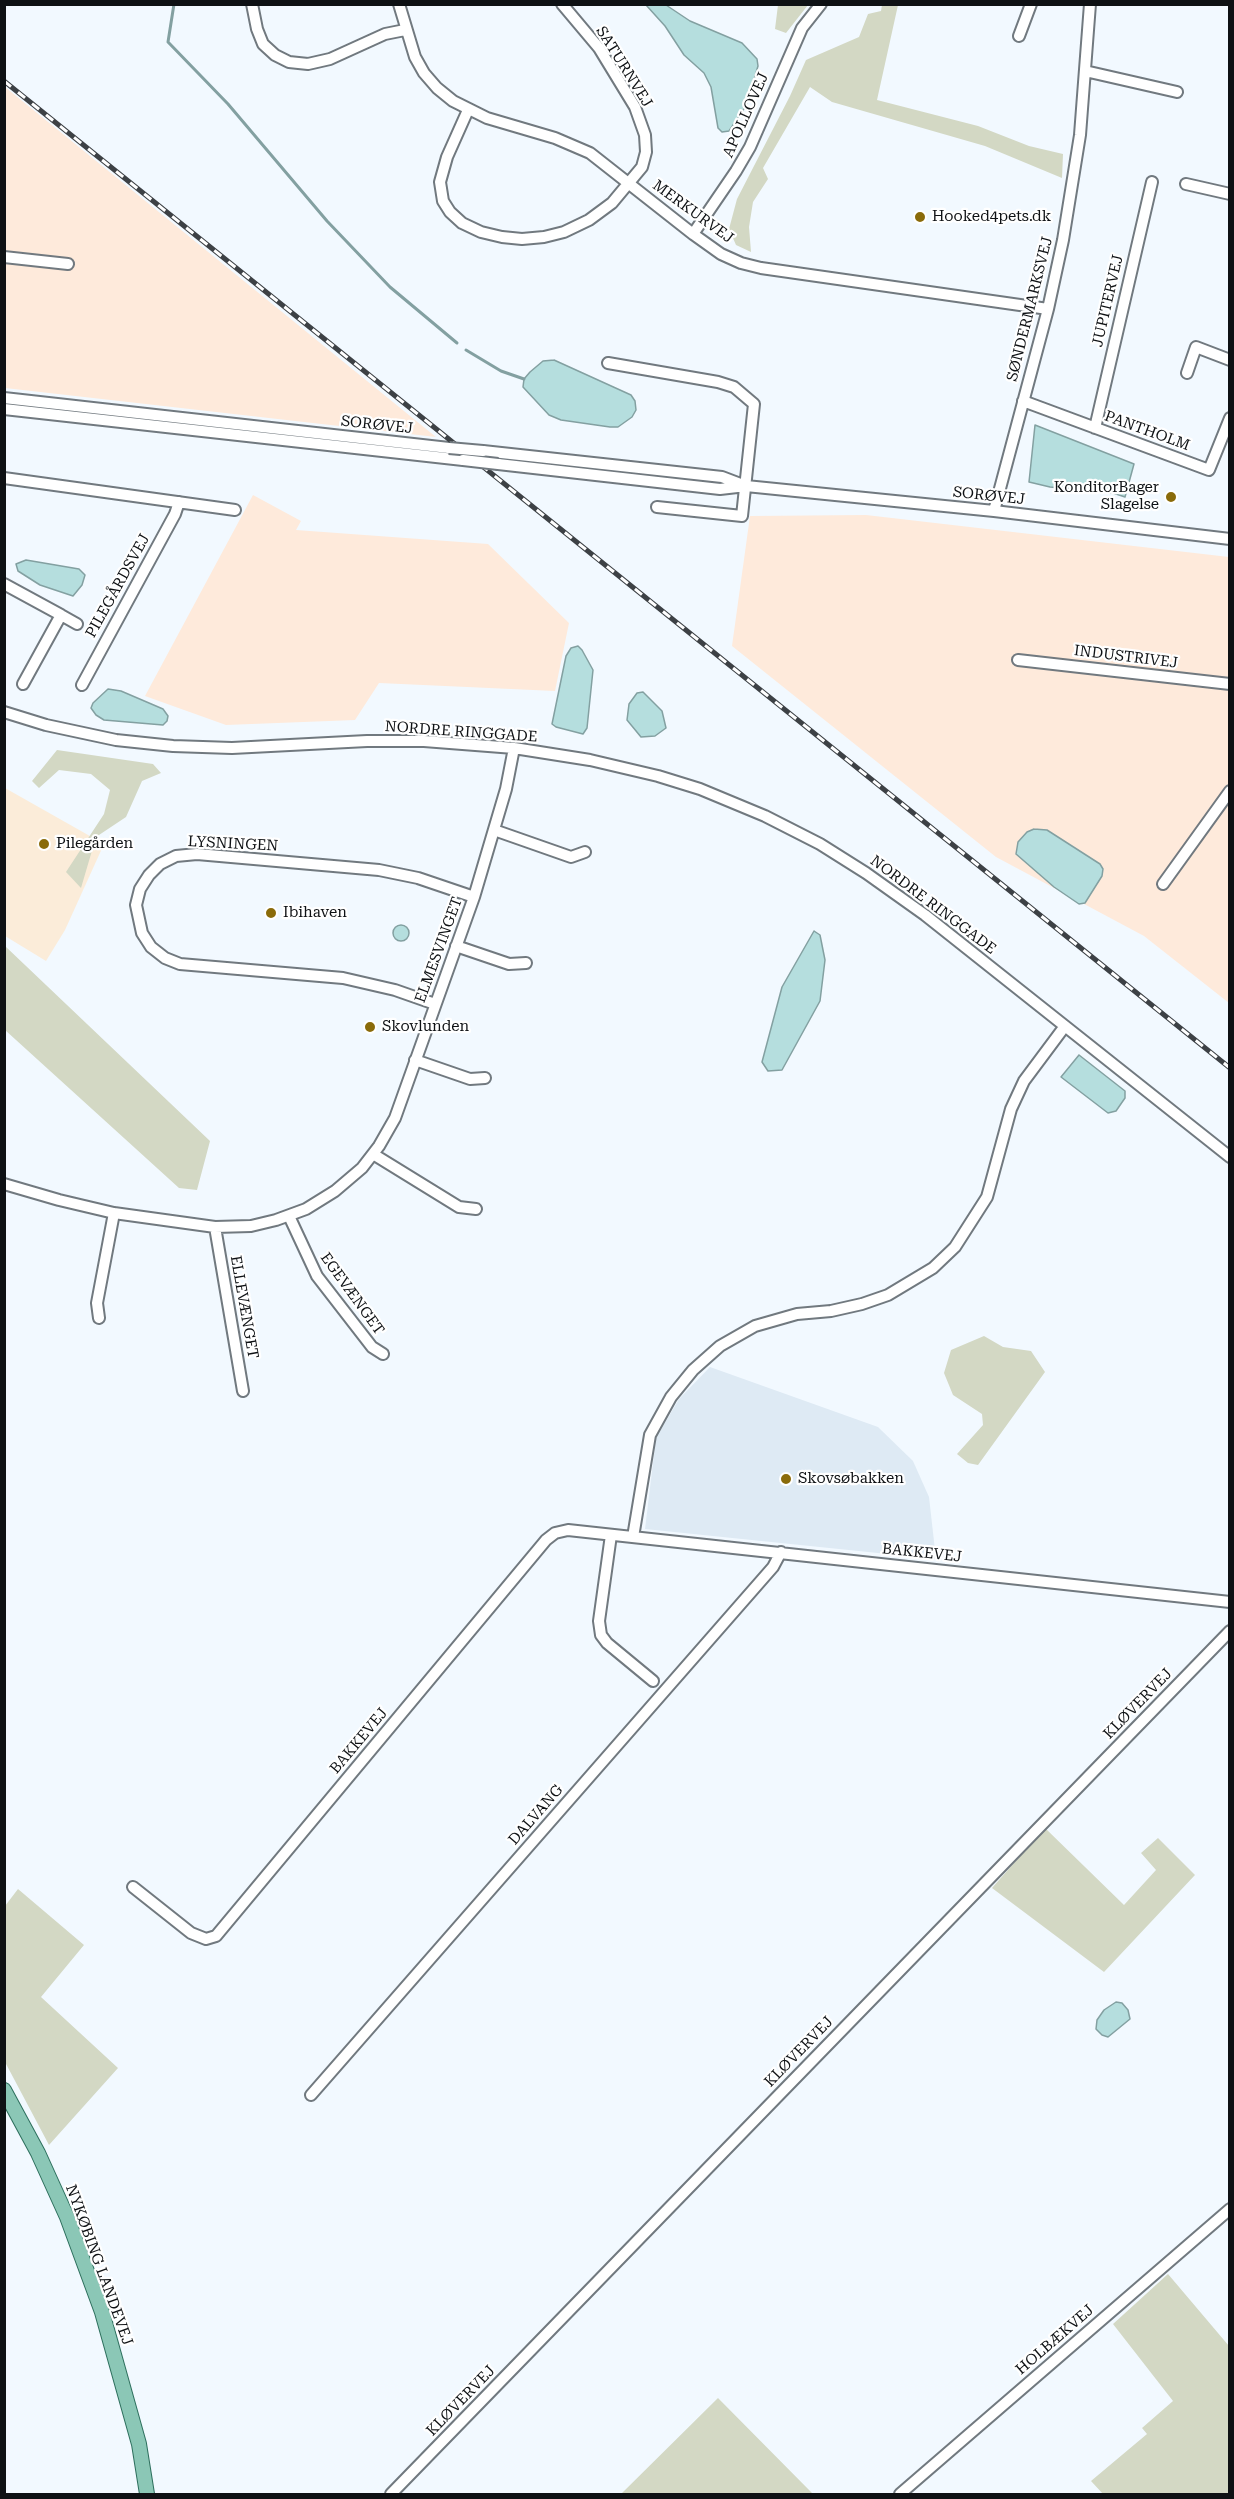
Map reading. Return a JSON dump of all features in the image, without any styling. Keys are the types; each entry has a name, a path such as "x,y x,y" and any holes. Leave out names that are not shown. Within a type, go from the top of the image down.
{"main road":[{"name":"NYKØBING LANDEVEJ","path":"4,2090 38,2153 67,2217 102,2312 136,2433 147,2494"}],"street":[{"path":"252,4 263,44 275,55 289,62 308,64 330,59 385,34 405,30"},
{"name":"MERKURVEJ","path":"399,4 415,57 424,73 437,88 468,110 574,145 604,162 721,254 741,263 761,268 1048,309"},
{"name":"SATURNVEJ","path":"468,110 447,157 440,182 443,201 450,212 472,228 522,239 564,232 590,220 612,202 630,182 642,167 646,152 645,135 635,107 599,48 562,4"},
{"name":"APOLLOVEJ","path":"693,234 750,147 802,28 821,4"},
{"path":"1019,36 1031,4"},
{"name":"SØNDERMARKSVEJ","path":"994,511 1048,309 1074,177 1090,4"},
{"path":"1085,71 1177,92"},
{"name":"JUPITERVEJ","path":"1095,428 1152,182"},
{"path":"1186,184 1230,194"},
{"path":"4,257 68,264"},
{"path":"1187,373 1196,347 1230,360"},
{"path":"608,363 718,382 734,387 754,404 742,516 657,507"},
{"name":"SORØVEJ","path":"4,398 722,477 746,486"},
{"name":"PANTHOLM","path":"1023,401 1209,470 1230,418"},
{"name":"SORØVEJ","path":"4,409 720,489 746,486 994,511 1230,539"},
{"path":"4,478 235,510"},
{"name":"PILEGÅRDSVEJ","path":"82,685 175,514 179,502"},
{"path":"4,584 77,624"},
{"path":"23,684 61,615"},
{"name":"INDUSTRIVEJ","path":"1018,660 1230,684"},
{"name":"NORDRE RINGGADE","path":"4,712 46,725 116,740 172,746 232,748 367,741 424,741 514,748 590,760 658,776 700,789 765,816 820,844 866,873 925,915 1230,1157"},
{"name":"ELMESVINGET","path":"4,1184 59,1200 114,1212 215,1227 251,1226 306,1209 335,1191 362,1168 395,1118 416,1060 474,897 506,789 514,748"},
{"path":"1163,884 1230,790"},
{"path":"494,830 571,857 585,852"},
{"name":"LYSNINGEN","path":"435,1004 395,990 343,978 180,964 165,958 151,946 142,933 136,906 140,889 160,864 176,856 197,854 379,870 418,878 474,897"},
{"path":"456,946 509,964 526,963"},
{"path":"633,1537 650,1435 671,1397 693,1370 720,1346 755,1326 797,1314 831,1311 862,1304 888,1295 933,1268 955,1247 987,1197 1011,1109 1024,1081 1065,1026"},
{"path":"416,1060 471,1079 485,1078"},
{"path":"373,1154 459,1207 476,1209"},
{"path":"99,1318 97,1303 114,1212"},
{"name":"EGEVÆNGET","path":"289,1215 317,1276 372,1347 383,1354"},
{"name":"ELLEVÆNGET","path":"215,1227 243,1391"},
{"name":"BAKKEVEJ","path":"133,1887 191,1933 206,1939 216,1936 546,1540 555,1533 568,1530 1230,1602"},
{"path":"611,1535 599,1621 601,1635 607,1643 653,1681"},
{"name":"DALVANG","path":"311,2095 773,1566 781,1552"},
{"name":"KLØVERVEJ","path":"391,2494 1230,1631"},
{"name":"HOLBÆKVEJ","path":"900,2494 1230,2210"}],"shaded area":[{"path":"778,4 808,5 786,33 775,29"},
{"path":"646,5 666,5 690,21 742,43 757,59 758,66 746,106 729,131 722,132 718,128 711,87 704,73 684,55 665,26"},
{"path":"882,5 898,5 877,100 978,126 1029,146 1063,154 1062,178 985,146 832,102 810,87 763,168 768,179 753,202 749,227 751,252 736,245 729,229 737,199 806,60 859,37 868,14 881,11"},
{"path":"5,87 436,437 5,388"},
{"path":"554,360 631,395 635,401 636,410 632,417 618,427 610,427 561,420 549,415 523,387 524,379 530,372 543,361"},
{"path":"1035,425 1134,464 1125,497 1113,493 1050,487 1029,482"},
{"path":"253,495 301,521 296,530 488,544 569,623 555,691 379,683 355,720 226,725 145,696"},
{"path":"866,515 1229,557 1229,1003 1144,936 996,857 732,646 750,516"},
{"path":"26,560 79,569 85,575 82,585 73,596 40,585 18,571 16,564"},
{"path":"578,646 593,670 587,728 583,734 552,724 566,656 571,648"},
{"path":"108,689 121,691 163,709 168,716 167,721 163,725 104,720 91,708 93,703"},
{"path":"643,692 662,711 666,728 655,736 641,737 627,720 629,704 637,693"},
{"path":"57,750 153,764 161,773 142,781 126,817 96,837 81,888 66,872 104,814 110,790 91,774 59,770 39,788 32,781"},
{"path":"5,788 104,844 65,930 46,961 5,936"},
{"path":"1034,829 1047,830 1100,864 1103,869 1102,876 1085,903 1079,904 1054,887 1016,854 1018,842 1027,832"},
{"path":"398,925 404,925 409,933 407,939 398,941 393,936 393,930"},
{"path":"814,931 820,935 825,960 820,1001 782,1070 768,1071 762,1062 782,987"},
{"path":"5,946 210,1141 197,1190 179,1188 5,1030"},
{"path":"1079,1055 1125,1091 1125,1098 1116,1111 1108,1113 1061,1077"},
{"path":"984,1336 1003,1347 1031,1351 1045,1372 978,1465 968,1463 957,1454 983,1425 982,1414 953,1395 944,1373 951,1350"},
{"name":"Skovsøbakken","path":"710,1367 878,1427 913,1461 929,1497 936,1559 645,1529 656,1438 679,1399"},
{"path":"1045,1828 1124,1905 1156,1870 1141,1853 1158,1838 1195,1875 1104,1972 992,1888"},
{"path":"18,1889 84,1945 41,1997 118,2068 49,2145 5,2062 5,1906"},
{"path":"1116,2002 1122,2003 1128,2010 1130,2019 1108,2037 1096,2029 1097,2020 1104,2010"},
{"path":"1168,2274 1229,2346 1229,2494 1103,2494 1091,2481 1147,2434 1142,2428 1173,2401 1113,2324"},
{"path":"718,2398 813,2494 621,2494"}],"waterway":[{"path":"174,4 168,42 228,104 327,221 390,287 457,343"},
{"path":"466,350 501,371 524,379"}],"railway":[{"path":"4,81 1230,1068"}],"place":[{"name":"Hooked4pets.dk","path":"920,217"},
{"name":"KonditorBager Slagelse","path":"1171,497"},
{"name":"Pilegården","path":"44,844"},
{"name":"Ibihaven","path":"271,913"},
{"name":"Skovlunden","path":"370,1027"},
{"name":"Skovsøbakken","path":"786,1479"}]}
